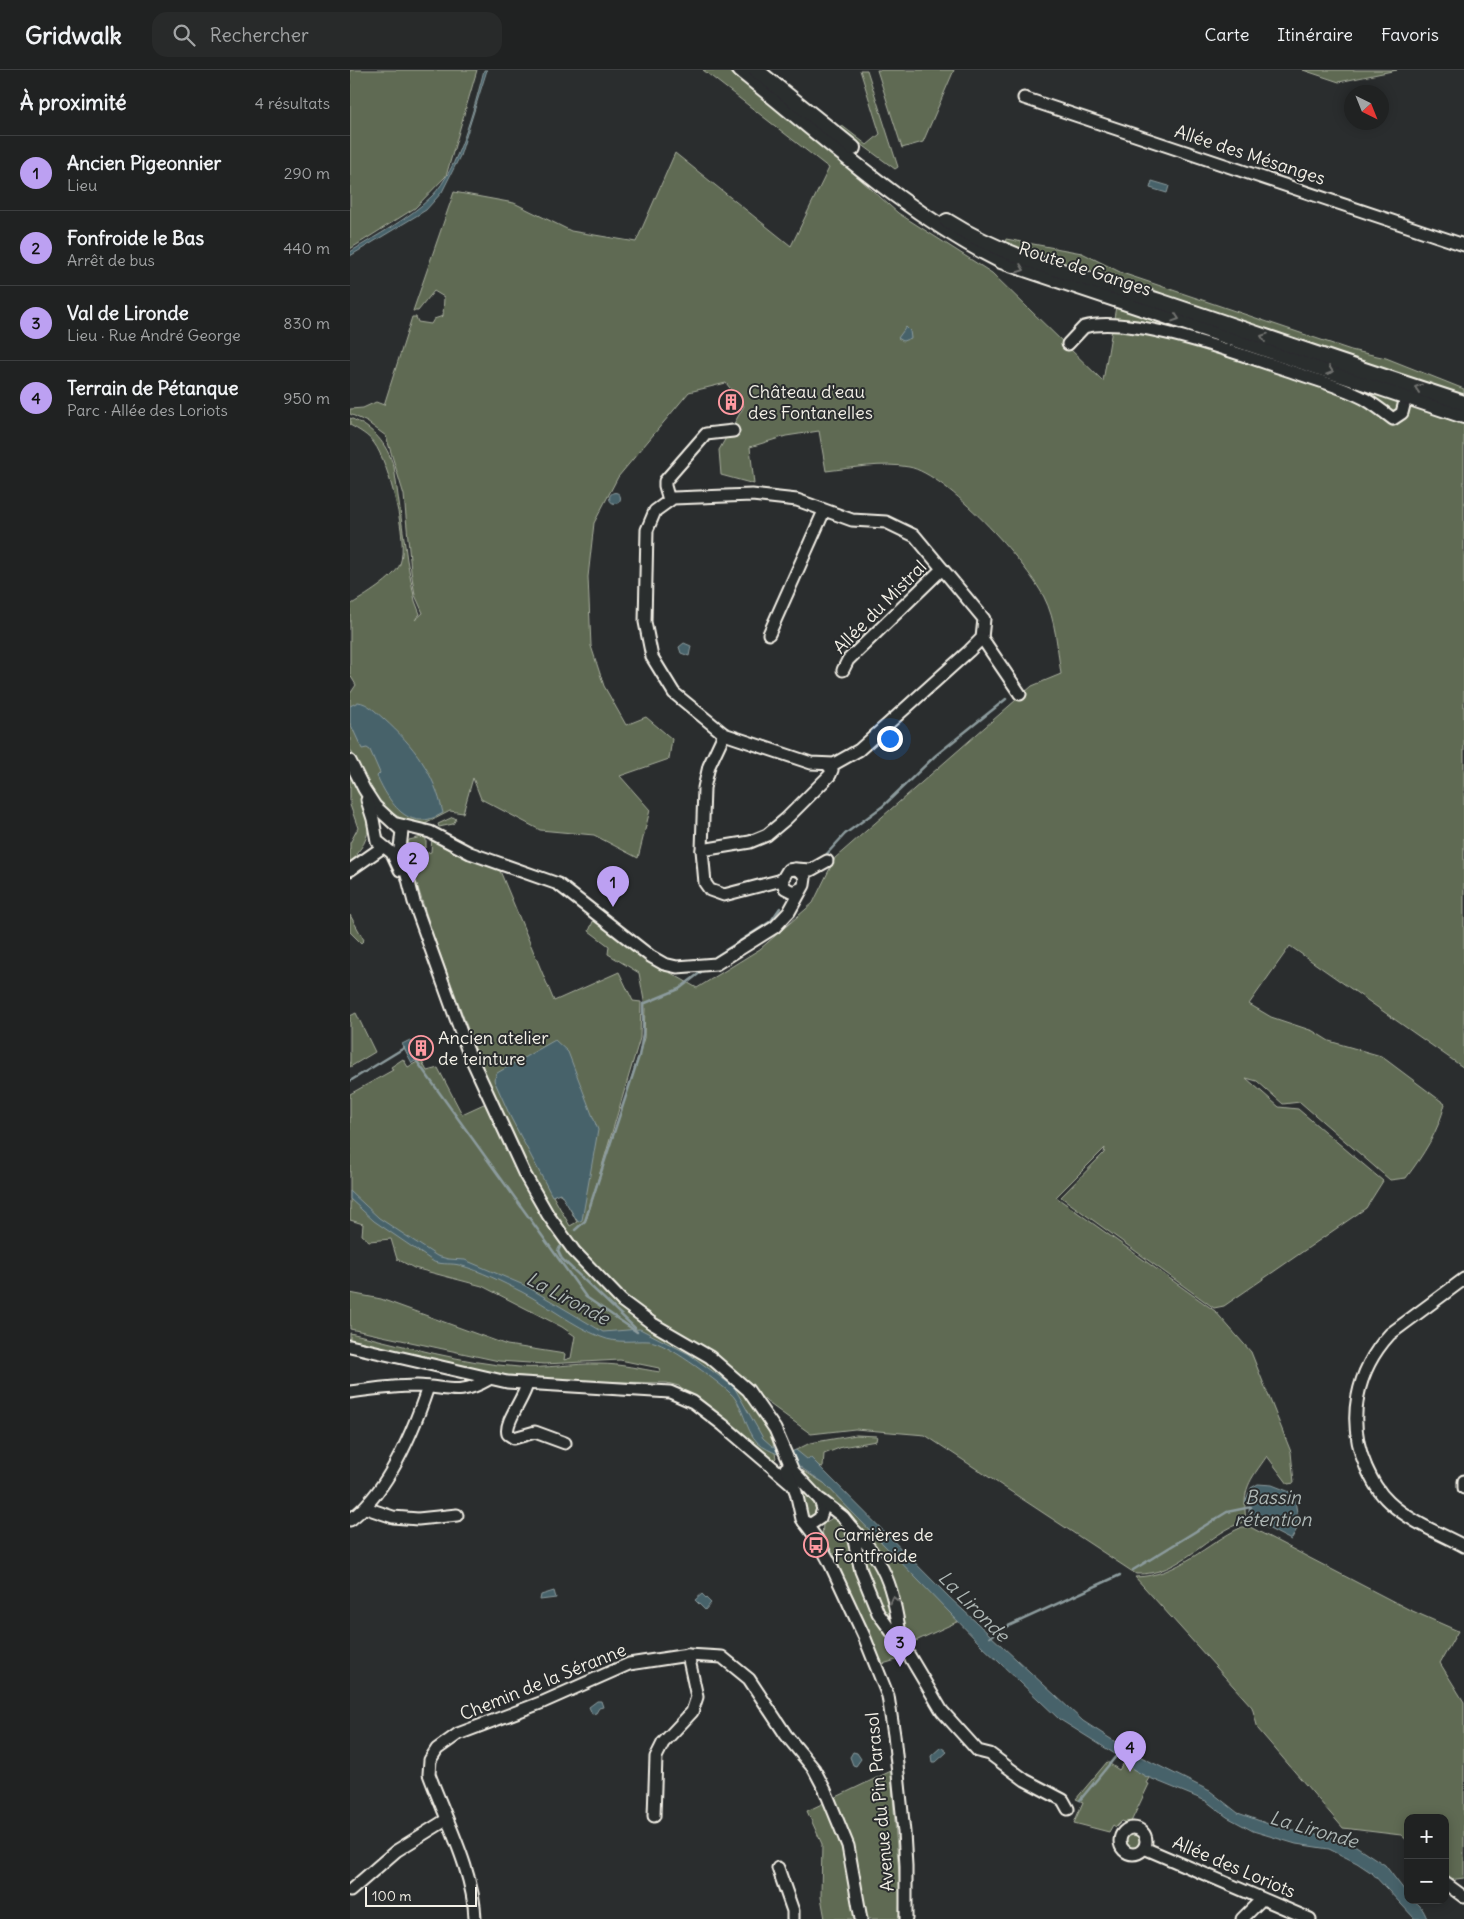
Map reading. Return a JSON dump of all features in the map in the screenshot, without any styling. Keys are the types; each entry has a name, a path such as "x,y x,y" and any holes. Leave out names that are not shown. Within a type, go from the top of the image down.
{"main road":[{"name":"Route de Ganges","path":"740,70 917,212 963,242 1001,261 1464,416"},
{"name":"Route de Ganges","path":"756,70 932,211 975,237 1037,264 1158,300 1464,404"}],"street":[{"name":"Allée des Mésanges","path":"1024,98 1464,245"},
{"path":"1068,344 1079,330 1090,325 1131,328 1194,340 1329,384 1365,399 1393,419 1402,413 1406,397"},
{"path":"669,500 665,481 706,434 733,431"},
{"path":"695,496 776,496 798,500 824,511 852,520 886,522 915,536 981,614 984,624 982,638 859,750 828,765 811,763 724,734 674,693 658,669 648,646 644,622 647,530 654,511 669,500 695,496"},
{"path":"769,634 824,511"},
{"name":"Allée du Mistral","path":"843,670 848,660 942,569"},
{"path":"982,638 1020,694"},
{"path":"724,734 709,766 704,788 702,850 705,883 710,890 719,895 738,892 769,882 783,883 793,892 803,886"},
{"path":"350,761 364,789 379,810 396,823 402,831 402,857 414,902"},
{"path":"702,850 750,842 777,828 830,775 832,770 828,765"},
{"path":"364,789 375,834 384,848 396,860 414,902 467,1049 490,1102 524,1175 560,1233 593,1272 622,1301 653,1324 710,1357 738,1379 770,1421 781,1446 786,1465 796,1482 797,1502 804,1522 814,1523 822,1515 836,1512"},
{"path":"350,868 367,849 382,823 387,821 430,832 470,853 558,884 650,956 670,966 716,964 769,932 784,917 803,886 827,861 811,870 795,869 786,872 783,883 788,904 784,917"},
{"path":"350,868 384,848 394,847 401,840 420,830"},
{"path":"795,869 804,874 803,886"},
{"path":"1464,1279 1390,1334 1382,1343 1366,1367 1360,1383 1355,1414 1361,1454 1371,1478 1382,1495 1399,1510 1464,1546"},
{"path":"350,1346 489,1378 527,1384 670,1392 692,1402 723,1425 767,1465 811,1490 820,1500 836,1512 875,1553 887,1577 898,1616 902,1648"},
{"path":"452,1390 459,1371"},
{"path":"350,1392 428,1387 470,1390 489,1378"},
{"path":"527,1384 525,1394 508,1424 508,1434 516,1438 535,1432 565,1443"},
{"path":"350,1520 366,1508 406,1445 428,1387"},
{"path":"767,1465 786,1465"},
{"path":"1464,1481 1464,1488"},
{"path":"797,1502 801,1492 811,1490"},
{"path":"820,1500 822,1515"},
{"path":"366,1508 393,1517 418,1519 457,1515"},
{"name":"Avenue du Pin Parasol","path":"822,1515 822,1547"},
{"name":"Avenue du Pin Parasol","path":"804,1522 822,1547 864,1636 888,1696 897,1758 904,1832 906,1919"},
{"path":"851,1527 861,1571 876,1607 885,1624 910,1657 942,1711 964,1738 978,1751 990,1754 1025,1780 1063,1800 1068,1809"},
{"path":"654,1816 656,1756 663,1743 692,1712 697,1697 688,1655"},
{"name":"Chemin de la Séranne","path":"475,1919 475,1905 469,1882 429,1774 430,1760 437,1749 458,1734 544,1702 628,1664 688,1655 722,1657 743,1673 759,1693 786,1735 814,1769 832,1802 848,1846 861,1919"},
{"path":"350,1891 396,1852 446,1820"},
{"name":"Allée des Loriots","path":"1144,1848 1310,1919"},
{"path":"778,1868 793,1911 793,1919"},
{"path":"1449,1886 1464,1897"},
{"path":"1242,1919 1262,1899"}],"green space":[{"path":"350,70 477,70 446,176 415,208 350,249"},
{"path":"703,70 727,70 835,157 898,213 992,273 1103,381 1121,278 1074,268 1005,243 1006,239 1082,253 1122,273 1351,350 1386,358 1464,389 1464,1068 1290,946 1249,1004 1271,1017 1313,1031 1329,1041 1381,1056 1445,1104 1434,1133 1406,1178 1390,1180 1300,1102 1283,1104 1257,1081 1246,1078 1279,1107 1298,1109 1383,1181 1366,1208 1224,1306 1214,1308 1061,1197 1104,1153 1105,1148 1056,1197 1215,1311 1251,1352 1291,1452 1294,1483 1288,1484 1267,1456 1248,1486 1245,1501 1246,1521 1218,1535 1180,1561 1152,1573 1136,1574 925,1435 855,1429 811,1434 767,1402 719,1358 629,1300 582,1252 559,1221 524,1159 488,1083 432,932 406,850 409,840 426,836 426,847 416,850 418,856 431,852 432,837 498,866 554,1001 619,972 633,1001 641,1002 640,1038 586,1220 644,1038 645,1006 639,973 608,954 609,946 589,931 594,919 650,961 697,988 760,949 813,903 835,858 1032,686 1061,674 1054,625 1044,597 1021,563 984,522 944,485 925,473 909,467 878,465 826,471 819,431 786,436 750,447 754,484 721,475 719,450 744,406 726,383 689,392 618,477 594,523 588,577 591,646 604,686 626,725 646,717 672,739 669,759 620,776 650,810 638,858 594,835 540,830 481,799 473,778 463,813 450,811 423,825 402,819 381,806 350,749 350,694 356,685 350,675 350,605 378,587 397,569 402,553 402,538 396,502 380,453 366,435 350,425 350,418 366,426 378,437 391,458 394,467 407,560 415,601 420,614 415,620 423,613 415,595 411,571 404,495 386,436 367,422 350,414 350,409 363,408 376,402 384,405 412,317 416,317 418,322 431,324 434,319 443,316 444,297 434,291 418,311 413,311 454,192 514,203 571,231 636,242 675,153 791,246 829,168","holes":["558,1193 563,1196 577,1222 570,1226 553,1196"]},
{"path":"860,70 867,70 898,167 895,169 842,130 841,125 867,145 880,134"},
{"path":"877,70 954,70 923,142 902,148"},
{"path":"1303,70 1397,70 1339,82"},
{"path":"350,775 364,805 368,824 364,843 357,853 358,855 350,862 350,843 358,828 350,805"},
{"path":"453,817 456,819 453,824 439,827 438,824"},
{"path":"350,915 364,940 361,943 350,932"},
{"path":"356,1013 375,1052 350,1067 350,1016"},
{"path":"403,1059 408,1067 421,1060 427,1071 438,1068 462,1114 486,1103 535,1205 567,1250 606,1291 701,1355 746,1395 770,1428 776,1458 774,1460 768,1458 685,1394 679,1386 667,1383 571,1381 488,1373 350,1340 350,1333 434,1353 498,1365 549,1367 608,1364 660,1372 659,1368 620,1360 545,1364 499,1361 350,1329 350,1293 381,1299 507,1345 565,1354 564,1360 571,1358 575,1336 562,1327 482,1286 414,1268 397,1259 391,1239 369,1241 362,1235 363,1224 350,1220 350,1094 393,1070 391,1067"},
{"path":"856,1435 877,1436 876,1441 842,1447 824,1454 823,1467 792,1461 790,1453 810,1443"},
{"path":"797,1467 824,1483 959,1621 907,1645 890,1575 792,1468"},
{"path":"808,1493 819,1508 816,1518 806,1519 803,1495"},
{"path":"834,1517 839,1519 848,1531 880,1625 894,1645 899,1659 883,1664 822,1538 823,1524"},
{"path":"1242,1527 1250,1527 1408,1609 1458,1631 1440,1663 1464,1702 1464,1878 1449,1880 1449,1814 1404,1814 1404,1838 1401,1835 1343,1828 1258,1729 1252,1707 1135,1577 1165,1571 1191,1558"},
{"path":"869,1552 890,1595 895,1624 889,1624 867,1577 862,1554"},
{"path":"1107,1762 1119,1770 1124,1763 1149,1778 1146,1783 1149,1784 1130,1824 1122,1821 1116,1827 1113,1825 1109,1832 1074,1823 1083,1802 1076,1799"},
{"path":"891,1771 900,1887 899,1919 825,1919 821,1897 822,1844 807,1811"},
{"path":"1133,1831 1140,1834 1143,1841 1140,1848 1133,1851 1126,1848 1123,1841 1126,1834"}],"water":[{"path":"484,70 487,70 460,156 442,192 426,210 350,256 350,252 413,212 432,196 441,185 458,154 476,101"},
{"path":"1152,181 1169,186 1167,193 1150,188"},
{"path":"906,327 910,331 911,338 903,341 898,338"},
{"path":"615,492 621,498 615,504 609,498"},
{"path":"684,643 691,646 689,656 681,653 679,647"},
{"path":"358,702 365,704 375,711 405,739 428,772 443,813 431,819 420,820 411,818 402,813 388,797 377,776 380,773 370,750 367,748 362,749 350,723 350,706"},
{"path":"410,1040 418,1059 412,1063 402,1044"},
{"path":"555,1040 568,1052 598,1130 582,1220 578,1222 560,1193 552,1196 511,1118 494,1080 497,1073"},
{"path":"350,1191 379,1218 437,1256 465,1260 526,1286 603,1332 640,1329 689,1354 734,1387 763,1438 772,1446 789,1453 796,1450 807,1459 811,1458 950,1598 1083,1721 1131,1752 1210,1791 1238,1813 1274,1826 1342,1839 1353,1844 1385,1865 1404,1890 1404,1904 1418,1904 1427,1919 1415,1919 1372,1873 1357,1863 1329,1849 1296,1844 1253,1831 1227,1817 1206,1801 1145,1776 1131,1768 1115,1754 1059,1719 981,1645 824,1483 758,1443 753,1437 733,1396 690,1362 657,1343 649,1341 619,1341 601,1337 522,1292 491,1277 459,1265 434,1262 374,1221 350,1199"},
{"name":"Bassin rétention","path":"1258,1484 1272,1485 1290,1492 1295,1500 1299,1525 1291,1540 1248,1518 1250,1504 1245,1502 1251,1488"},
{"path":"554,1591 556,1598 540,1600 541,1595"},
{"path":"702,1594 711,1603 705,1610 695,1600"},
{"path":"597,1701 601,1701 603,1707 592,1714 589,1707"},
{"path":"941,1747 947,1752 936,1762 932,1762 931,1756"},
{"path":"853,1752 857,1753 861,1759 856,1766 853,1765 850,1757"}],"waterway":[{"path":"824,857 845,834 883,806 935,756 1006,699"},
{"path":"715,957 771,921 780,908"},
{"path":"575,1230 585,1221 639,1056 643,1035 643,1004 679,989 701,972"},
{"path":"350,1081 404,1048"},
{"name":"La Lironde","path":"416,1060 586,1297 637,1332"},
{"name":"La Lironde","path":"560,1247 558,1251 562,1259 635,1328"},
{"path":"1133,1570 1227,1512 1251,1507"},
{"name":"La Lironde","path":"990,1637 1004,1628 1120,1575"},
{"path":"1080,1800 1117,1755"}],"place":[{"name":"Château d'eau des Fontanelles","path":"731,402"},
{"name":"Fonfroide le Bas","path":"413,883"},
{"name":"Ancien Pigeonnier","path":"613,907"},
{"name":"Ancien atelier de teinture","path":"421,1048"},
{"name":"Carrières de Fontfroide","path":"816,1545"},
{"name":"Val de Lironde","path":"900,1667"},
{"name":"Terrain de Pétanque","path":"1130,1772"}]}
